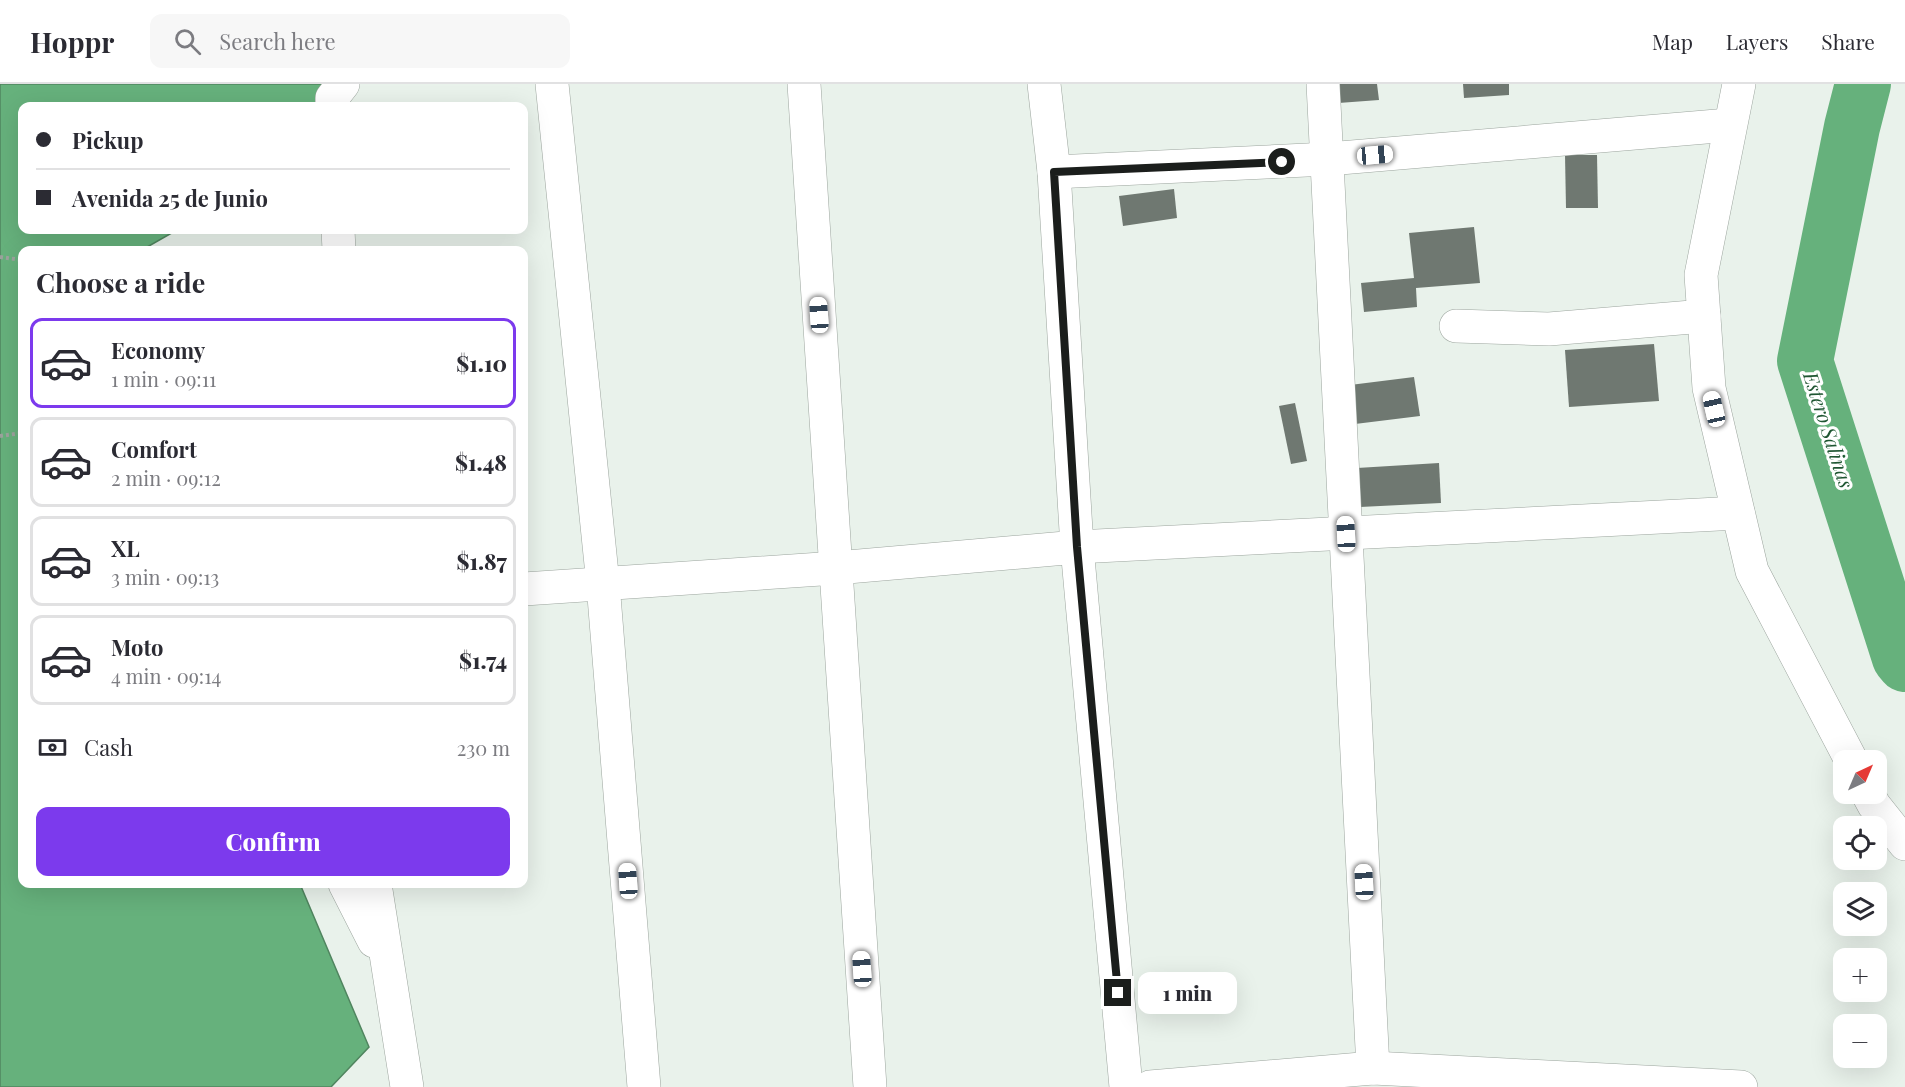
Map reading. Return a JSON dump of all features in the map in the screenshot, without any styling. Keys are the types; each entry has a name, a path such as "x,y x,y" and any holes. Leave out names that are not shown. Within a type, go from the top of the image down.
{"street":[{"path":"332,102 332,98 343,84"},
{"path":"552,84 603,584 644,1087"},
{"path":"804,84 870,1087"},
{"path":"1044,84 1054,172 1077,547 1126,1087"},
{"path":"1323,84 1373,1068"},
{"path":"1739,84 1729,125 1701,275 1709,388 1752,571 1846,750"},
{"path":"1054,172 1328,159 1729,125"},
{"path":"1456,326 1549,329 1704,316"},
{"path":"528,589 836,568 1077,547 1738,513"},
{"path":"1873,804 1905,844"},
{"path":"347,888 388,967"},
{"path":"376,888 406,1087"},
{"path":"1150,1087 1373,1068 1741,1087"}],"path":[{"path":"0,257 18,259"},
{"path":"0,436 18,434"}],"shaded area":[{"path":"0,84 327,84 316,102 18,102 18,234 170,234 149,246 18,246 18,888 302,888 369,1047 331,1087 0,1087"}],"building":[{"path":"1324,84 1377,84 1379,100 1325,104"},
{"path":"1463,84 1509,84 1509,95 1464,98"},
{"path":"1565,155 1597,155 1598,208 1566,208"},
{"path":"1174,189 1177,218 1123,226 1119,196"},
{"path":"1474,227 1480,283 1416,288 1417,307 1364,312 1361,283 1414,278 1409,233"},
{"path":"1654,344 1659,401 1569,407 1565,350"},
{"path":"1414,377 1420,416 1355,424 1350,385"},
{"path":"1295,403 1307,461 1291,464 1279,406"},
{"path":"1439,463 1441,503 1360,507 1357,468"}],"waterway":[{"name":"Estero Salinas","path":"1863,84 1852,127 1805,361 1900,658 1905,664"}],"route":[{"path":"1118,993 1077,547 1054,172 1282,162"}]}
